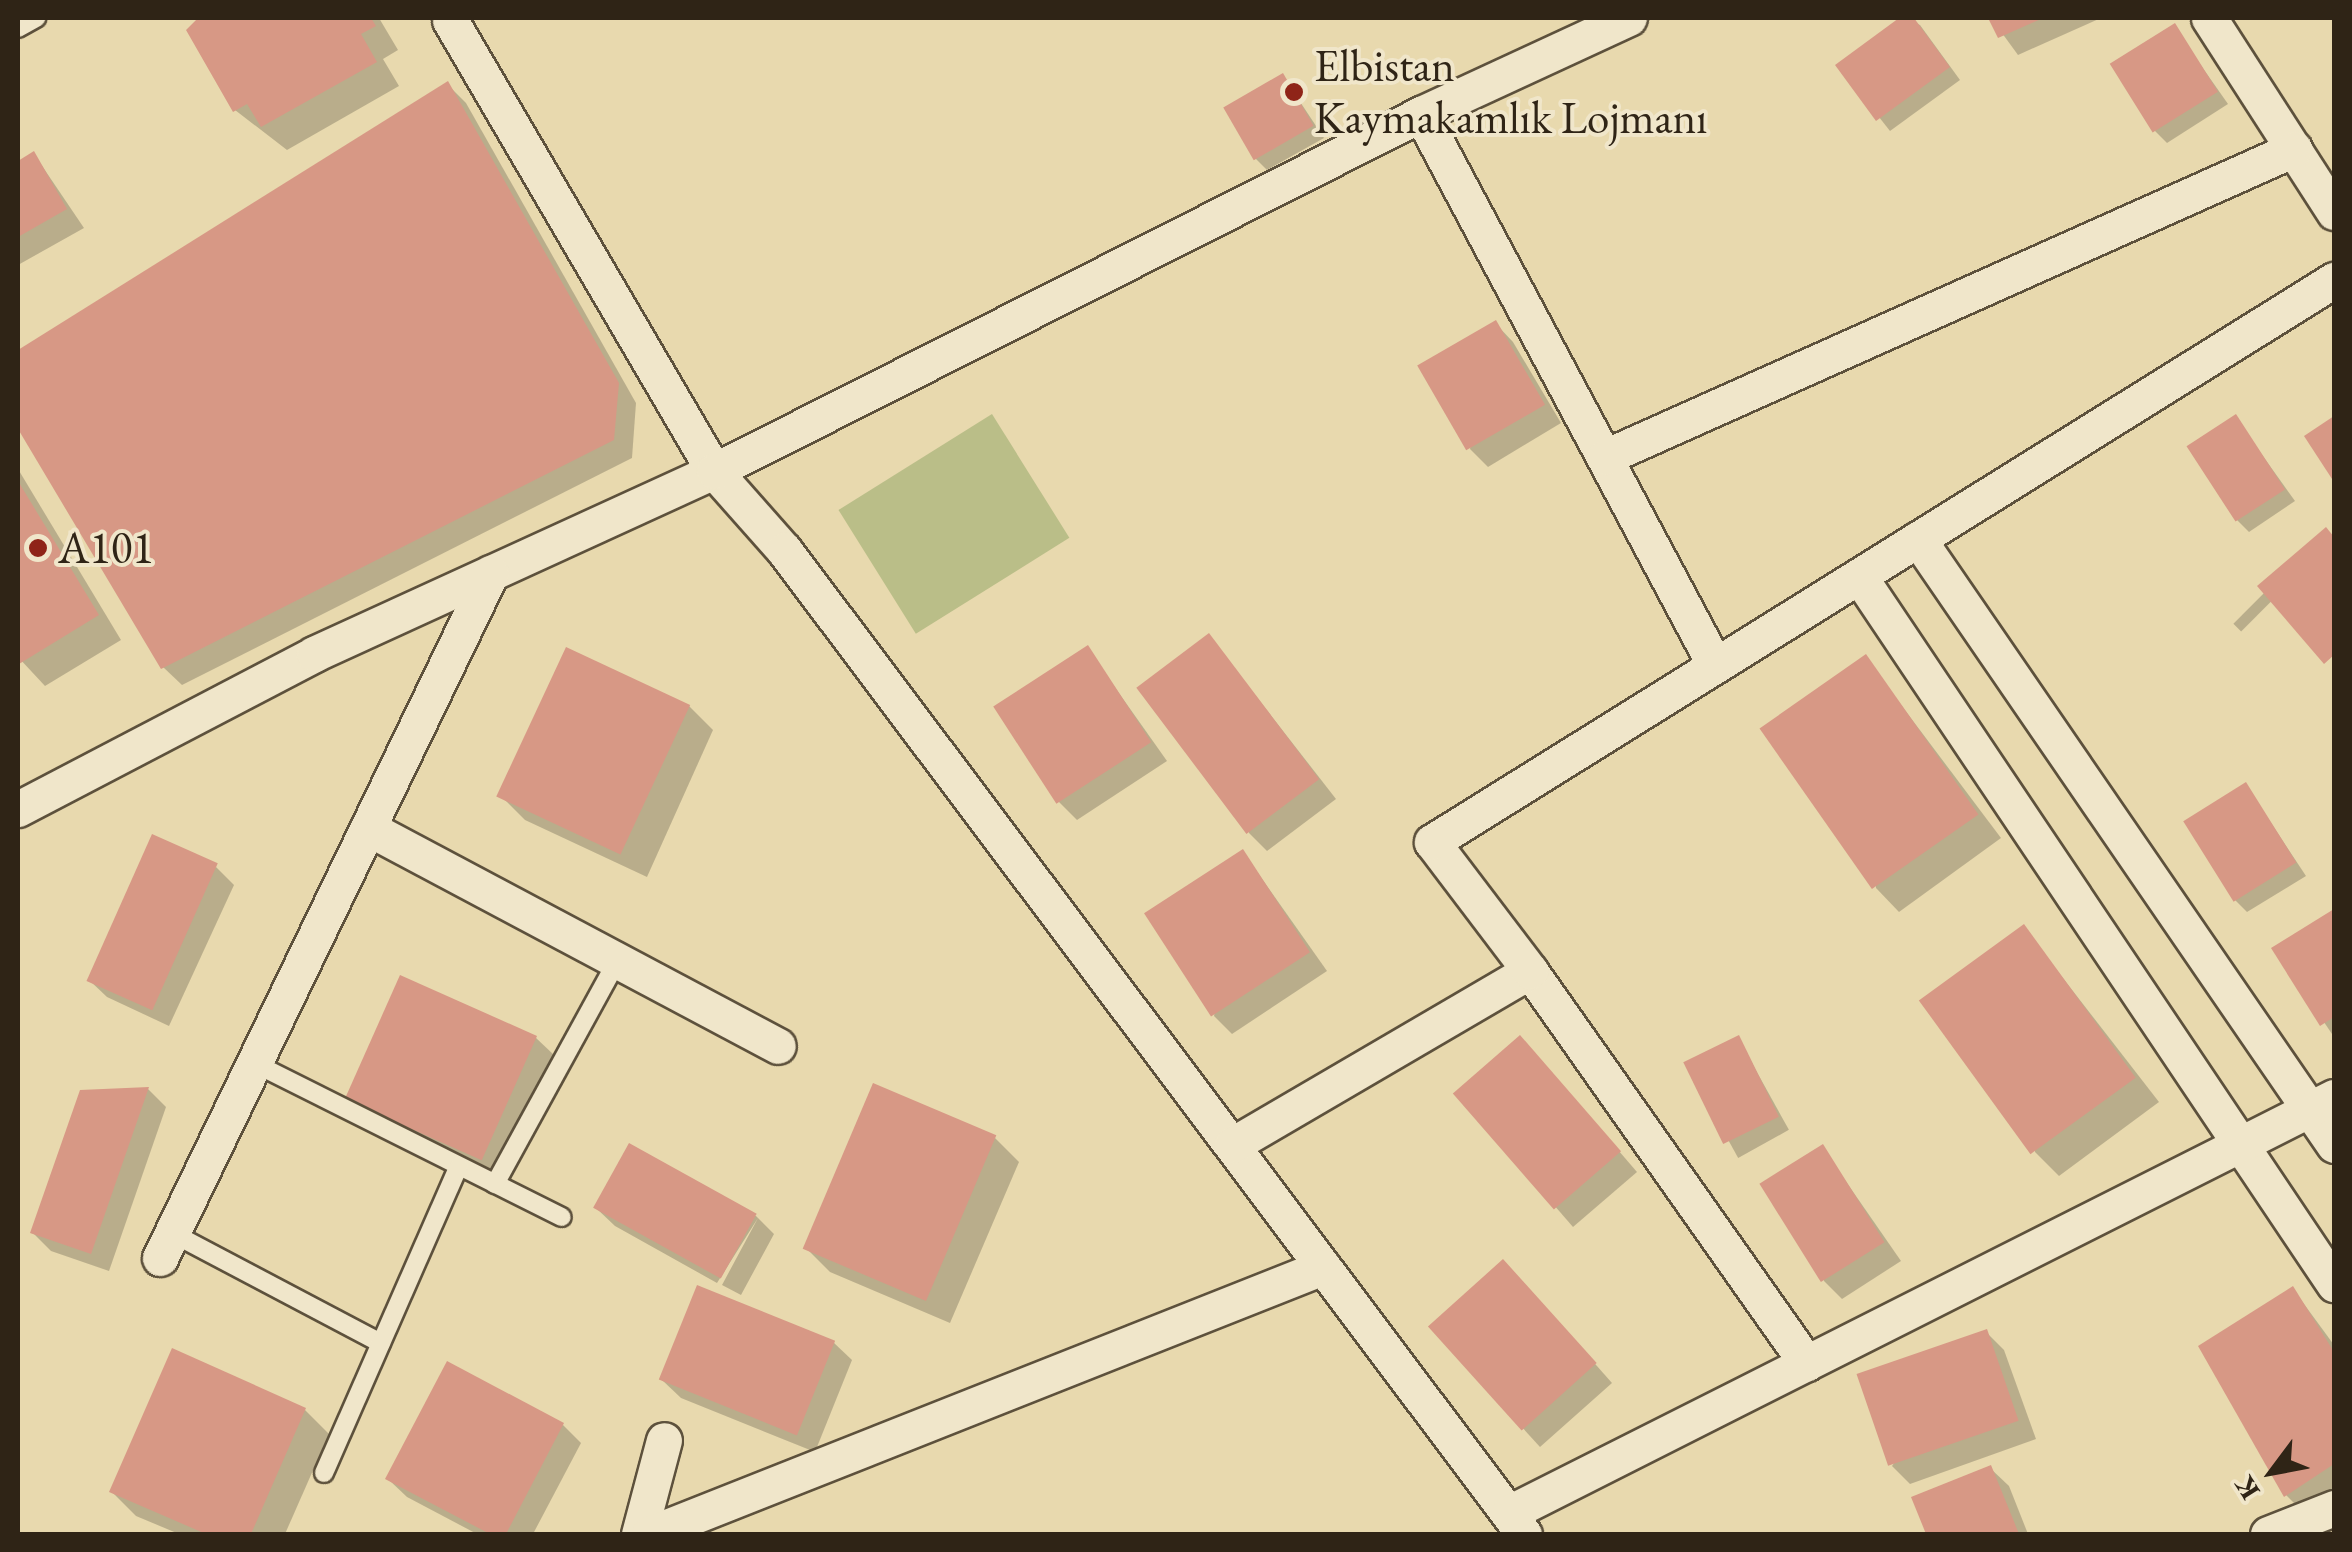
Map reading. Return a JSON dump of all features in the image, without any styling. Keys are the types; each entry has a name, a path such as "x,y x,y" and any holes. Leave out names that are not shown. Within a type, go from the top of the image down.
{"street":[{"path":"18,809 314,654 714,471 1421,114 1629,18"},
{"path":"2209,18 2334,212"},
{"path":"449,19 714,471 784,550 1516,1524 1807,1362 2322,1103"},
{"path":"1421,114 1715,666"},
{"path":"1604,458 2294,149"},
{"path":"1807,1362 1530,971 1432,842 2334,280"},
{"path":"1918,539 2322,1103 2334,1145"},
{"path":"166,1246 491,573"},
{"path":"1858,576 2334,1284"},
{"path":"368,828 778,1046"},
{"path":"1232,1145 1530,971"},
{"path":"649,1534 1323,1267"},
{"path":"639,1534 664,1440"},
{"path":"2268,1534 2334,1508"}],"lane":[{"path":"18,28 36,18"},
{"path":"495,1184 617,961"},
{"path":"254,1064 562,1217"},
{"path":"324,1473 459,1166"},
{"path":"166,1246 382,1342"}],"green space":[{"path":"992,414 1069,538 916,634 839,510"}],"building":[{"path":"198,18 371,18 376,26 361,34 377,62 261,127 247,104 233,112 186,30"},
{"path":"1899,18 1914,18 1950,67 1876,121 1835,65"},
{"path":"1988,18 2043,18 1998,38"},
{"path":"2175,23 2218,92 2153,132 2110,64"},
{"path":"1283,73 1314,126 1254,160 1223,108"},
{"path":"448,81 619,383 614,440 161,669 18,429 18,350"},
{"path":"34,151 67,209 18,237 18,161"},
{"path":"1496,320 1545,405 1466,450 1417,366"},
{"path":"2236,414 2285,489 2236,522 2187,446"},
{"path":"2334,416 2334,482 2304,436"},
{"name":"A101","path":"18,481 99,615 19,664 18,662"},
{"path":"2326,527 2334,537 2334,655 2324,664 2257,586"},
{"path":"1209,633 1319,779 1246,834 1136,688"},
{"path":"1088,645 1151,742 1056,804 993,707"},
{"path":"566,647 690,705 620,854 496,797"},
{"path":"1866,654 1978,815 1872,889 1760,729"},
{"path":"2246,782 2296,863 2234,902 2183,821"},
{"path":"152,834 218,863 152,1010 87,981"},
{"path":"1243,849 1310,952 1211,1016 1144,913"},
{"path":"2334,909 2334,1017 2320,1026 2271,948"},
{"path":"2024,924 2136,1078 2031,1154 1919,1000"},
{"path":"400,975 537,1036 482,1160 345,1099"},
{"path":"1520,1035 1621,1151 1554,1210 1453,1093"},
{"path":"1739,1035 1779,1117 1723,1144 1683,1062"},
{"path":"873,1083 996,1135 926,1301 803,1249"},
{"path":"149,1087 91,1254 30,1233 80,1090"},
{"path":"629,1143 757,1214 721,1279 593,1208"},
{"path":"1823,1144 1884,1242 1821,1282 1759,1184"},
{"path":"1503,1259 1597,1363 1522,1431 1428,1327"},
{"path":"697,1285 835,1341 797,1435 659,1380"},
{"path":"2293,1286 2334,1352 2334,1464 2284,1497 2198,1346"},
{"path":"1987,1329 2019,1421 1888,1466 1857,1374"},
{"path":"172,1348 306,1408 251,1534 206,1534 109,1492"},
{"path":"447,1361 564,1423 506,1534 490,1534 385,1479"},
{"path":"1991,1465 2019,1534 1926,1534 1911,1497"}],"place":[{"name":"Elbistan Kaymakamlık Lojmanı","path":"1294,92"},
{"name":"A101","path":"38,548"}]}
